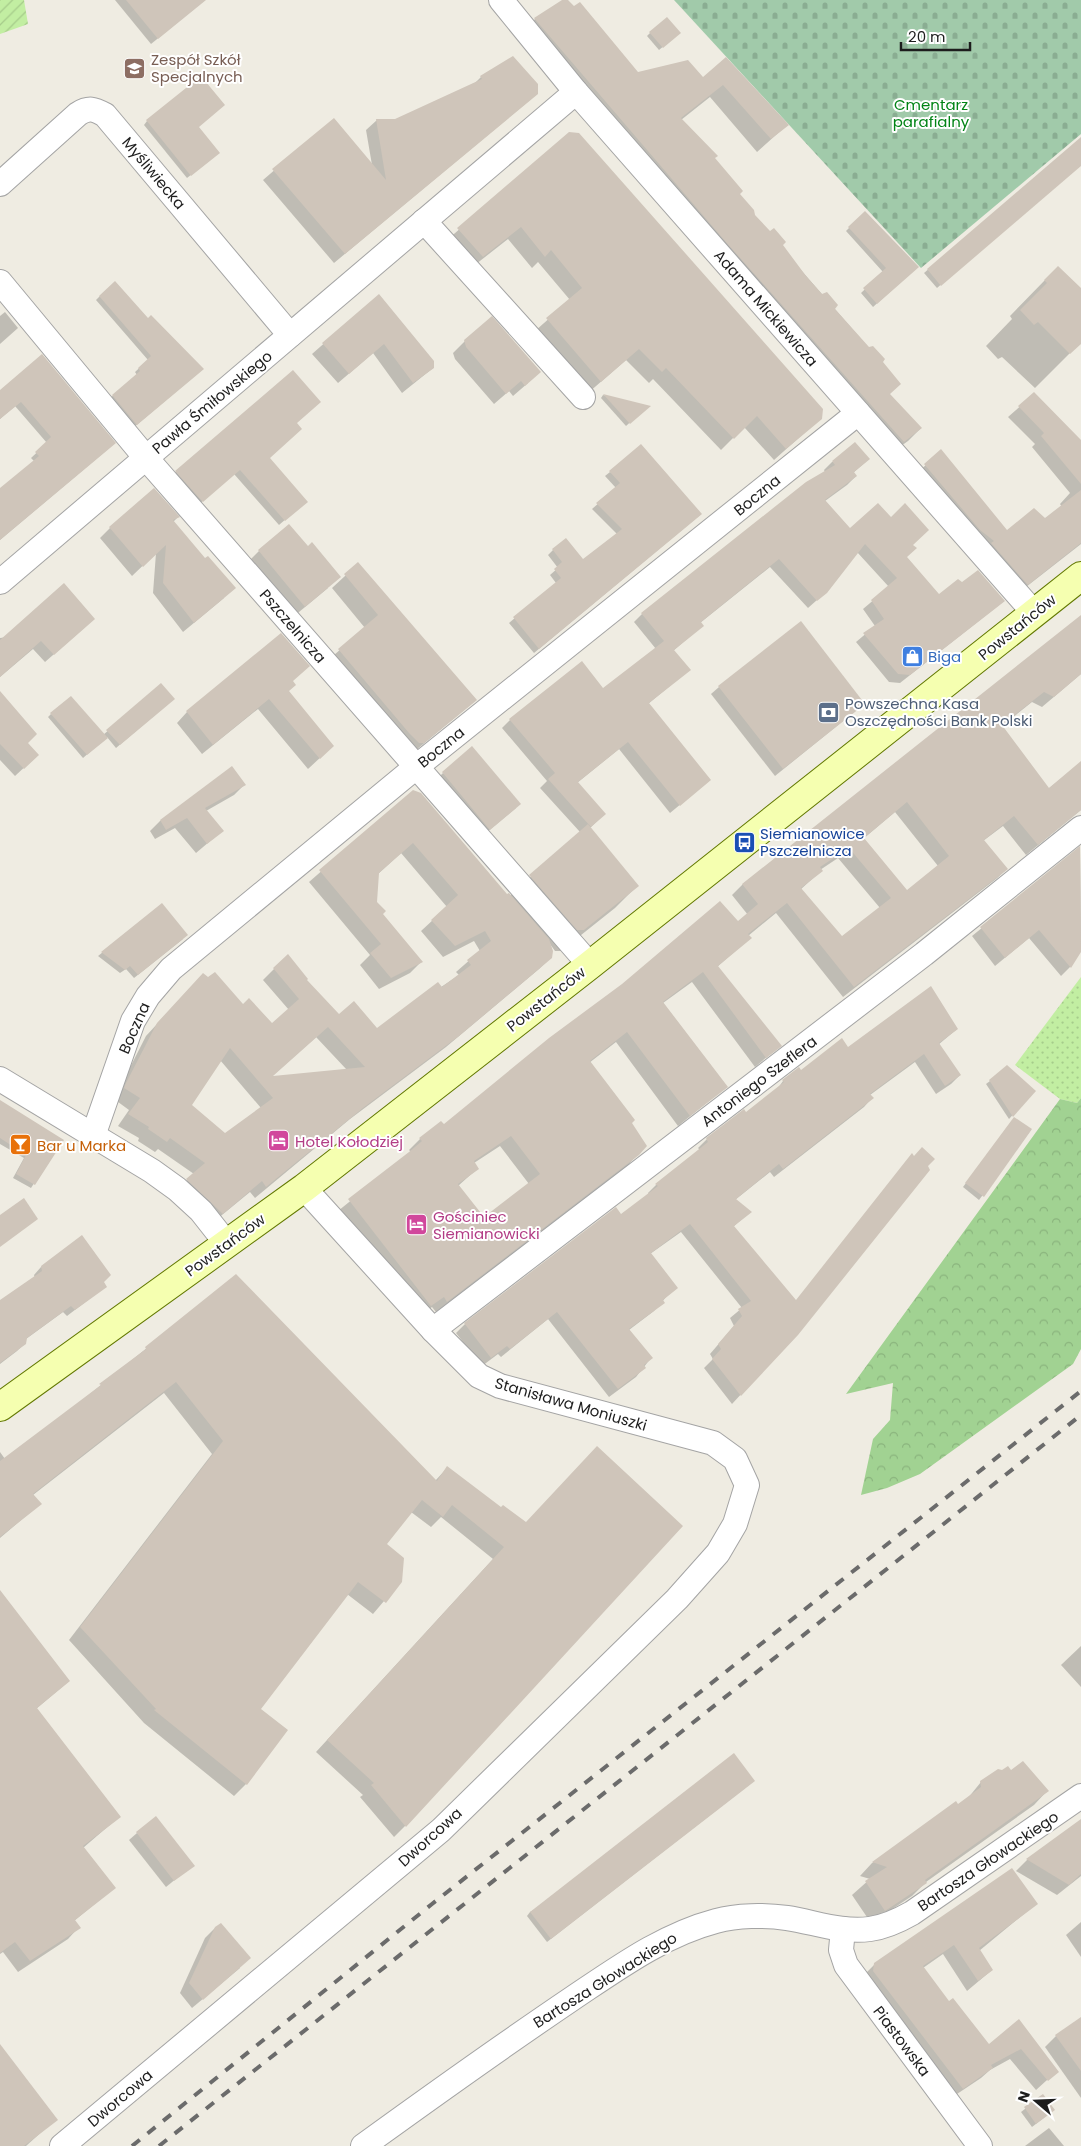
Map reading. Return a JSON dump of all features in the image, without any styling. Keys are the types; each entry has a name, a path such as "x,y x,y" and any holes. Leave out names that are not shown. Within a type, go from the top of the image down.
{"street":[{"name":"Adama Mickiewicza","path":"501,0 576,92 1035,614"},
{"name":"Pawła Śmiłowskiego","path":"0,582 576,92"},
{"name":"Myśliwiecka","path":"0,184 78,114 86,109 94,109 105,115 290,335"},
{"path":"424,221 583,397"},
{"name":"Pszczelnicza","path":"0,282 146,458 590,966"},
{"name":"Boczna","path":"93,1136 133,1021 148,996 171,969 416,767 858,413"},
{"name":"Powstańców","path":"0,1407 304,1188 590,966 1081,576"},
{"name":"Antoniego Szeflera","path":"433,1330 916,960 1081,828"},
{"path":"0,1079 177,1189 201,1211 227,1244"},
{"name":"Stanisława Moniuszki","path":"304,1188 433,1330 479,1376 500,1386 713,1443 735,1459 747,1485"},
{"name":"Dworcowa","path":"62,2146 441,1830 677,1599 718,1554 735,1524 747,1485"},
{"name":"Bartosza Głowackiego","path":"363,2146 505,2044 657,1944 691,1928 718,1920 750,1917 786,1918 843,1928 868,1930 892,1924 912,1914 1081,1796"},
{"name":"Piastowska","path":"843,1928 841,1950 846,1965 980,2146"}],"green space":[{"path":"0,0 24,0 28,24 0,34"},
{"name":"Cmentarz parafialny","path":"674,0 1081,0 1081,134 921,268"},
{"path":"1081,977 1081,1098 1077,1103 1060,1099 1015,1065"},
{"path":"1081,1098 1081,1349 1073,1364 920,1474 887,1488 861,1495 873,1439 890,1420 893,1383 846,1394 1060,1099 1077,1103"}],"building":[{"path":"126,0 206,0 158,39"},
{"path":"562,0 568,0 574,6 580,2 638,72 688,60 703,77 726,57 789,125 771,139 723,85 681,118 718,156 715,158 743,191 740,194 754,210 755,215 770,231 774,228 786,242 783,245 806,276 822,294 827,292 838,305 835,309 869,347 873,346 885,359 883,362 901,384 890,394 922,428 904,442 725,241 534,18"},
{"path":"667,17 681,33 663,48 649,32"},
{"path":"513,56 538,84 538,94 345,254 272,169 334,118 386,180 376,119 395,119 482,79 480,76"},
{"path":"201,76 225,105 199,127 220,153 191,176 146,120"},
{"path":"569,132 579,133 823,409 822,419 786,449 757,416 734,439 666,368 662,372 639,349 601,382 546,318 582,288 551,250 545,257 521,227 483,257 457,228"},
{"path":"1081,137 1081,166 941,286 927,269"},
{"path":"865,211 919,267 877,304 863,288 886,268 848,227"},
{"path":"1058,266 1081,288 1081,344 1070,354 1038,322 1034,325 1020,310 1047,283 1044,280"},
{"path":"115,281 148,318 151,315 204,369 137,425 112,395 140,371 138,368 151,356 99,296"},
{"path":"379,294 434,361 434,368 413,383 384,344 349,374 322,343"},
{"path":"492,316 541,372 525,386 521,381 506,394 466,347 464,340"},
{"path":"42,354 116,443 0,540 0,488 39,456 35,452 51,437 21,402 0,419 0,390"},
{"path":"293,370 321,402 297,423 302,429 270,458 308,502 285,521 240,470 203,502 175,471"},
{"path":"1034,392 1081,440 1081,484 1041,436 1044,433 1018,406"},
{"path":"603,394 651,406 630,424"},
{"path":"855,442 870,459 854,472 857,476 825,500 850,528 878,503 891,517 905,503 929,530 913,545 917,548 907,557 939,594 958,579 962,582 978,570 1005,601 910,675 898,674 863,633 884,619 871,600 897,578 865,544 827,593 817,601 779,559 701,622 704,626 674,650 691,670 649,703 711,780 680,806 628,742 578,782 606,814 591,827 548,779 555,773 509,719 582,661 603,688 664,641 641,613 806,482 835,465 832,461"},
{"path":"641,444 702,514 539,649 513,617 561,578 554,569 562,562 552,549 566,538 583,559 622,529 596,503 620,483 609,471"},
{"path":"941,449 1007,530 1034,508 1045,518 1081,490 1081,543 1028,585 991,543 994,541 980,530 924,464"},
{"path":"154,488 180,517 173,520 205,558 208,556 236,588 194,623 163,583 166,545 143,567 109,527"},
{"path":"289,524 308,546 312,542 341,577 305,607 258,550"},
{"path":"358,562 477,700 424,743 419,743 409,733 338,649 378,615 344,574"},
{"path":"64,583 95,619 54,655 41,641 0,677 0,640"},
{"path":"1081,615 1081,674 1054,697 1044,692 1002,725 1049,788 1081,761 1081,810 1038,845 1014,816 984,840 1008,869 854,987 787,903 748,934 752,938 718,966 782,1046 766,1058 703,972 663,1002 728,1087 690,1116 627,1032 590,1061 635,1120 632,1123 647,1146 639,1155 447,1302 444,1297 431,1306 348,1199 422,1141 419,1138 441,1121 444,1124 549,1038 622,984 720,901 738,921 758,904 742,884","holes":["907,802 949,856 907,890 864,838","849,848 891,898 842,936 801,888 823,871 820,867","511,1136 540,1174 484,1217 458,1184 479,1169 474,1161"]},
{"path":"801,621 865,704 783,769 718,686"},
{"path":"281,633 310,666 293,681 296,685 289,691 334,746 320,759 269,699 213,745 186,711"},
{"path":"161,683 175,699 120,745 106,730"},
{"path":"0,691 37,734 28,743 39,755 24,769 0,744"},
{"path":"71,696 108,738 87,755 50,713"},
{"path":"472,746 521,804 490,830 442,772"},
{"path":"232,766 246,785 205,808 224,831 207,844 187,818 166,830 160,820"},
{"path":"413,790 421,793 507,894 509,893 549,939 553,951 552,958 459,1036 363,1108 266,1187 262,1181 223,1214 186,1179 205,1163 170,1138 167,1142 148,1129 149,1127 128,1114 140,1098 124,1088 157,1023 203,973 208,977 215,972 243,1004 249,998 272,1023 299,999 273,968 288,954 307,980 339,1014 354,1001 377,1028 438,982 442,987 471,965 467,960 491,941 485,931 455,946 431,920 458,895 413,843 379,873 377,902 386,911 383,914 423,962 391,978 370,953 381,944 319,870","holes":["328,1027 365,1067 273,1076","230,1048 273,1098 225,1133 192,1105"]},
{"path":"588,824 639,886 584,930 577,930 529,875"},
{"path":"1080,846 1081,952 1071,968 1039,930 1005,958 980,927"},
{"path":"162,903 188,935 138,975 130,966 125,970 101,952"},
{"path":"931,986 958,1029 939,1043 961,1075 945,1086 924,1054 870,1094 874,1098 783,1169 779,1164 736,1199 752,1212 734,1226 796,1300 912,1153 914,1156 922,1147 935,1159 928,1166 930,1170 798,1335 741,1396 712,1359 721,1349 718,1344 742,1316 738,1309 751,1301 690,1224 651,1253 678,1288 663,1300 665,1303 629,1329 653,1358 644,1365 646,1368 618,1389 557,1312 510,1349 507,1346 491,1358 464,1323 616,1207 621,1214 658,1186 655,1184 708,1142 706,1138 744,1109 746,1112 784,1082 782,1080 799,1067 801,1070 842,1038 848,1047"},
{"path":"1007,1065 1036,1091 1013,1117 989,1080"},
{"path":"0,1100 64,1140 35,1185 16,1174 26,1155 0,1138"},
{"path":"1014,1117 1032,1129 984,1197 965,1183"},
{"path":"24,1198 38,1219 0,1247 0,1215"},
{"path":"82,1235 111,1275 104,1282 107,1287 75,1310 71,1306 27,1338 26,1344 0,1363 0,1300 42,1271 41,1266"},
{"path":"236,1274 437,1481 447,1466 501,1507 503,1505 526,1522 597,1446 683,1526 406,1827 371,1785 374,1783 327,1740 504,1547 452,1505 443,1517 422,1500 387,1544 404,1558 402,1582 386,1603 358,1582 261,1709 288,1730 247,1785 154,1710 156,1709 80,1627 223,1441 176,1382 33,1494 42,1504 0,1537 0,1461 101,1385 99,1384 146,1349 145,1347"},
{"path":"0,1590 70,1681 37,1708 121,1817 83,1846 116,1888 75,1920 81,1928 30,1961 15,1942 0,1953"},
{"path":"734,1753 755,1781 551,1939 530,1912"},
{"path":"1023,1761 1049,1791 925,1880 927,1883 885,1911 865,1881 887,1867 872,1862 956,1801 958,1804 981,1787 980,1781 998,1769 1002,1770 1008,1766 1011,1770"},
{"path":"156,1816 195,1866 174,1881 136,1832"},
{"path":"1081,1819 1081,1874 1069,1885 1026,1859"},
{"path":"1012,1868 1038,1904 979,1948 993,1970 978,1981 954,1945 923,1966 949,2001 953,1998 989,2044 1019,2019 1059,2072 1048,2081 1021,2049 991,2065 993,2068 963,2089 873,1971 874,1963"},
{"path":"221,1923 251,1958 203,2000 189,1983 215,1927"},
{"path":"1081,2017 1081,2071 1055,2035"},
{"path":"0,2044 58,2120 24,2146 0,2146"},
{"path":"1043,2094 1055,2110 1036,2124 1024,2107"}],"railway":[{"path":"132,2146 432,1904 1081,1391"},
{"path":"159,2146 1081,1415"}],"place":[{"name":"Zespół Szkół Specjalnych","path":"135,68"},
{"name":"Biga","path":"912,656"},
{"name":"Powszechna Kasa Oszczędności Bank Polski","path":"829,712"},
{"name":"Siemianowice Pszczelnicza","path":"744,842"},
{"name":"Hotel Kołodziej","path":"279,1141"},
{"name":"Bar u Marka","path":"21,1145"},
{"name":"Gościniec Siemianowicki","path":"417,1225"}]}
